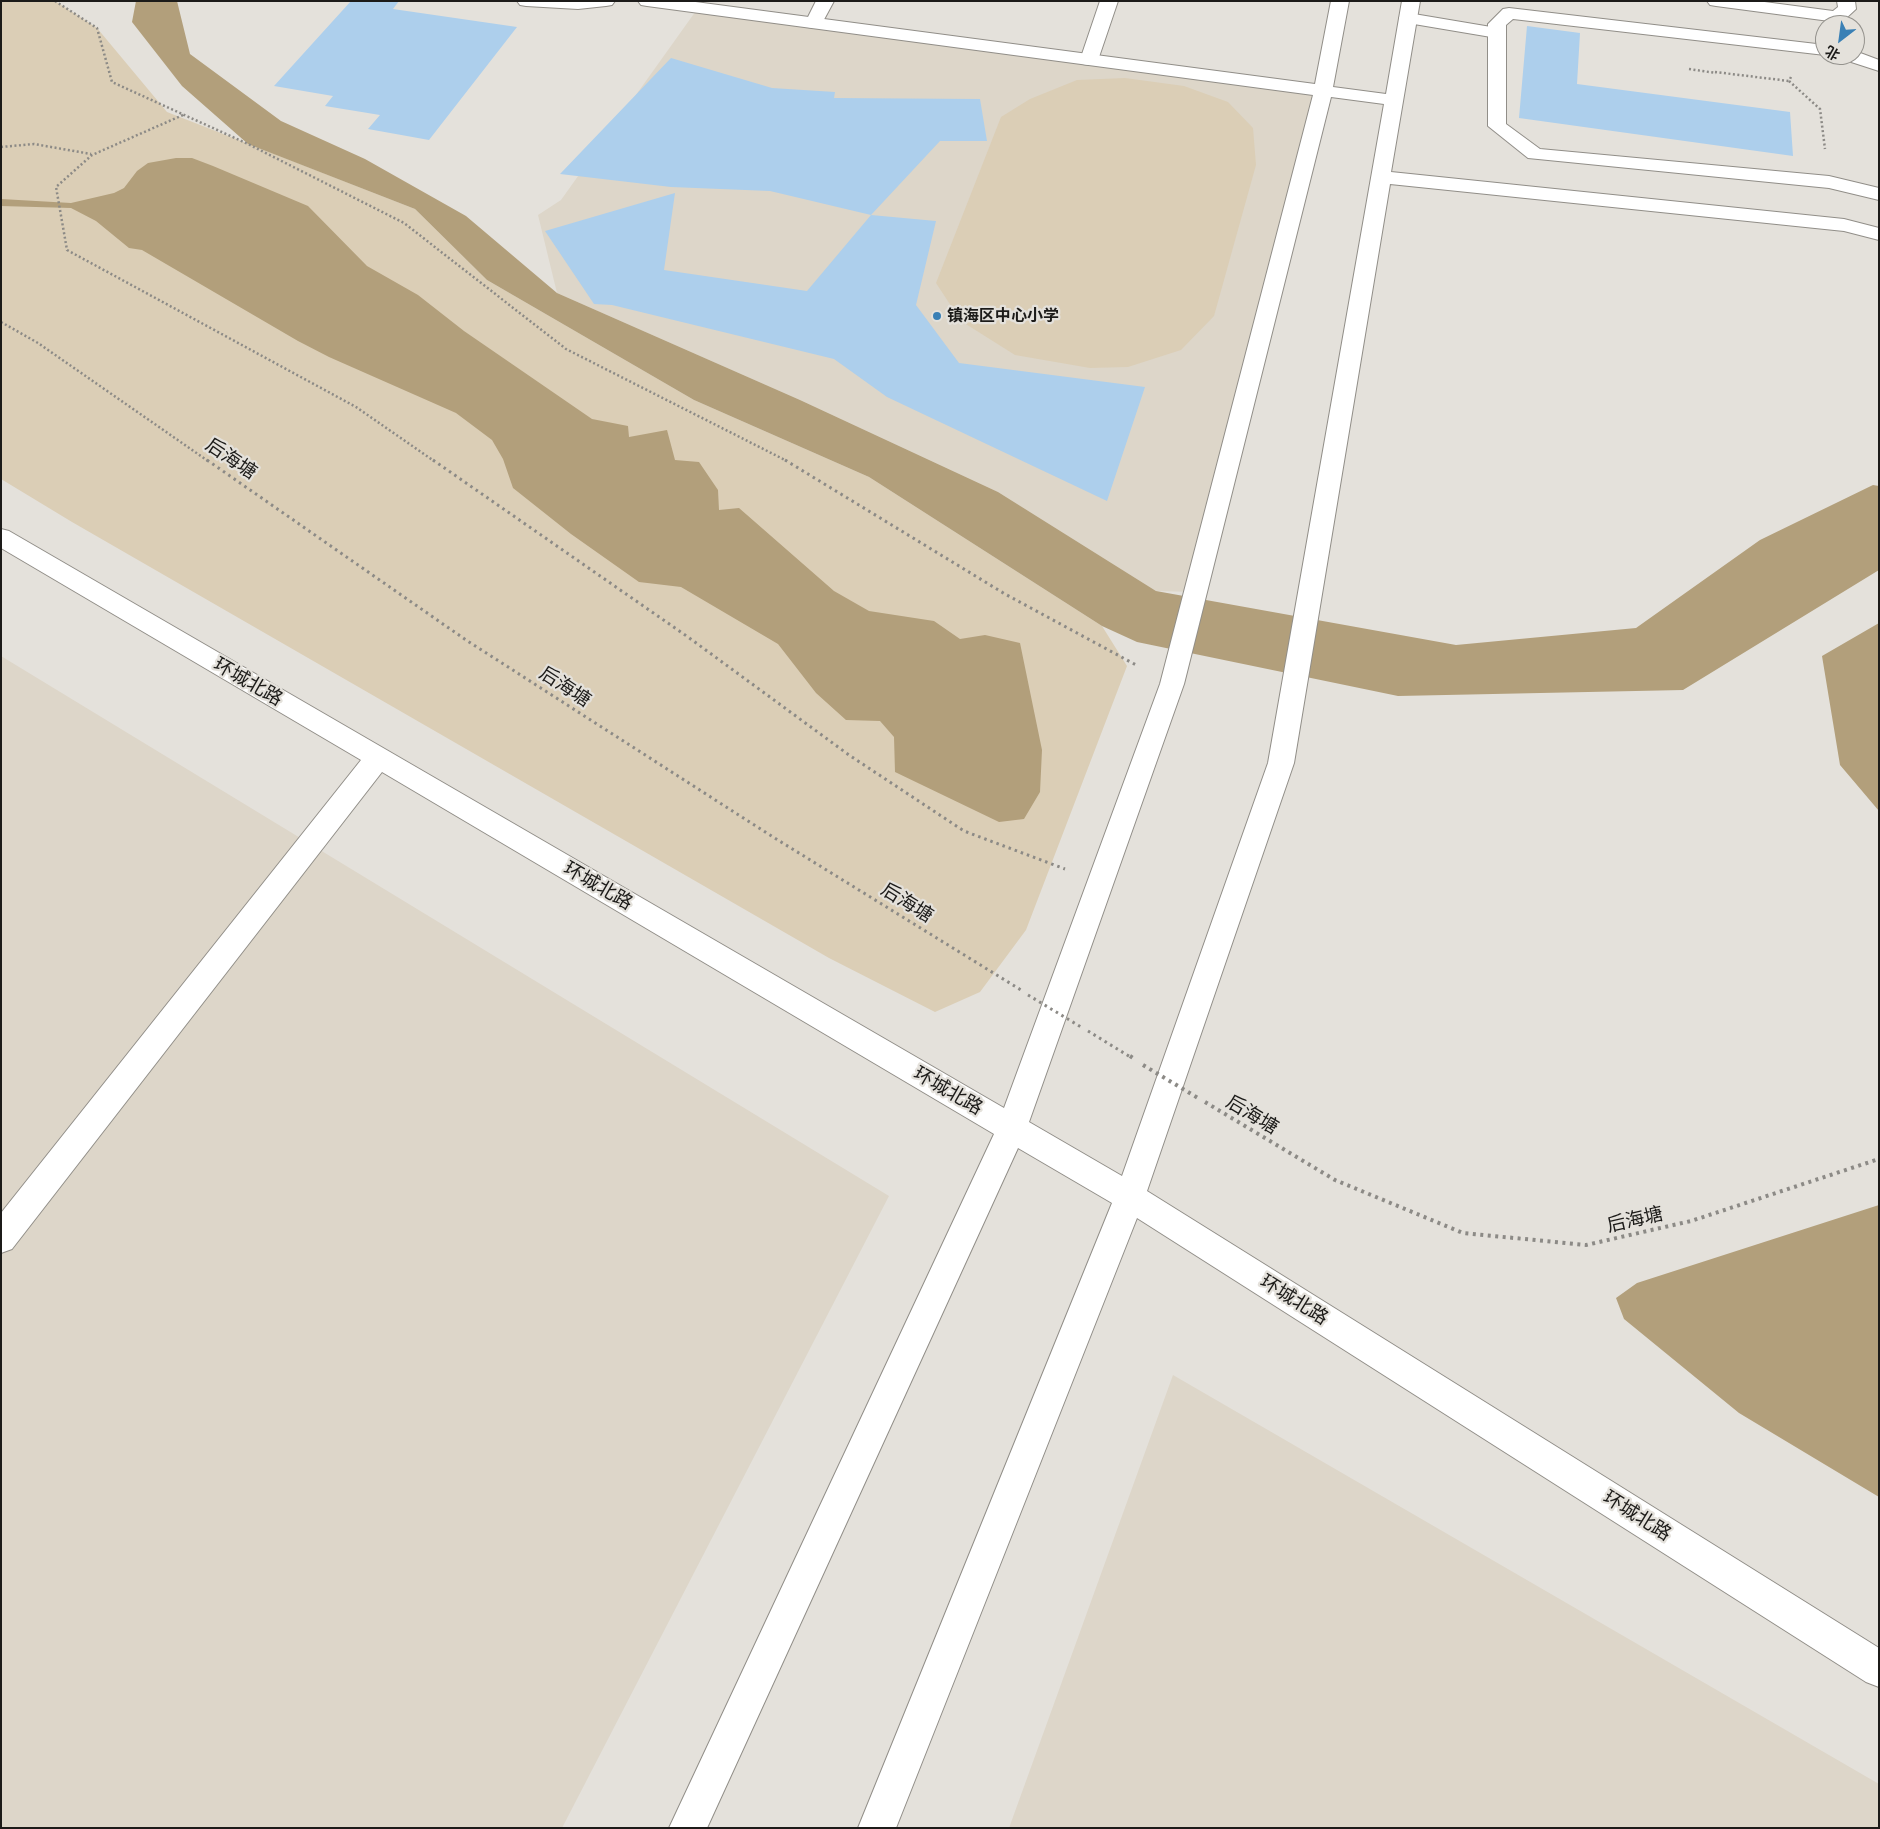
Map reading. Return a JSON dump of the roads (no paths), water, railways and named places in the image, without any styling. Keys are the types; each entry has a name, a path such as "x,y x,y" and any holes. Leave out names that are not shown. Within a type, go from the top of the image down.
{"street":[{"path":"526,1 579,3 606,1"},
{"path":"647,1 1393,100"},
{"path":"814,23 826,1"},
{"path":"1089,60 1109,1"},
{"path":"688,1828 1012,1128 1172,684 1323,91 1340,1"},
{"path":"1716,1 1837,17 1847,9 1846,1"},
{"path":"877,1828 1130,1197 1281,763 1393,100 1410,10 1497,33"},
{"path":"1815,49 1509,13 1497,24 1497,126 1535,154 1829,182 1879,194"},
{"path":"1865,61 1879,66"},
{"path":"1380,178 1844,225 1879,234"},
{"name":"环城北路","path":"1,537 1130,1197 1879,1669"},
{"path":"1,1238 378,758"}],"place":[{"name":"镇海区中心小学","path":"937,316"}]}
